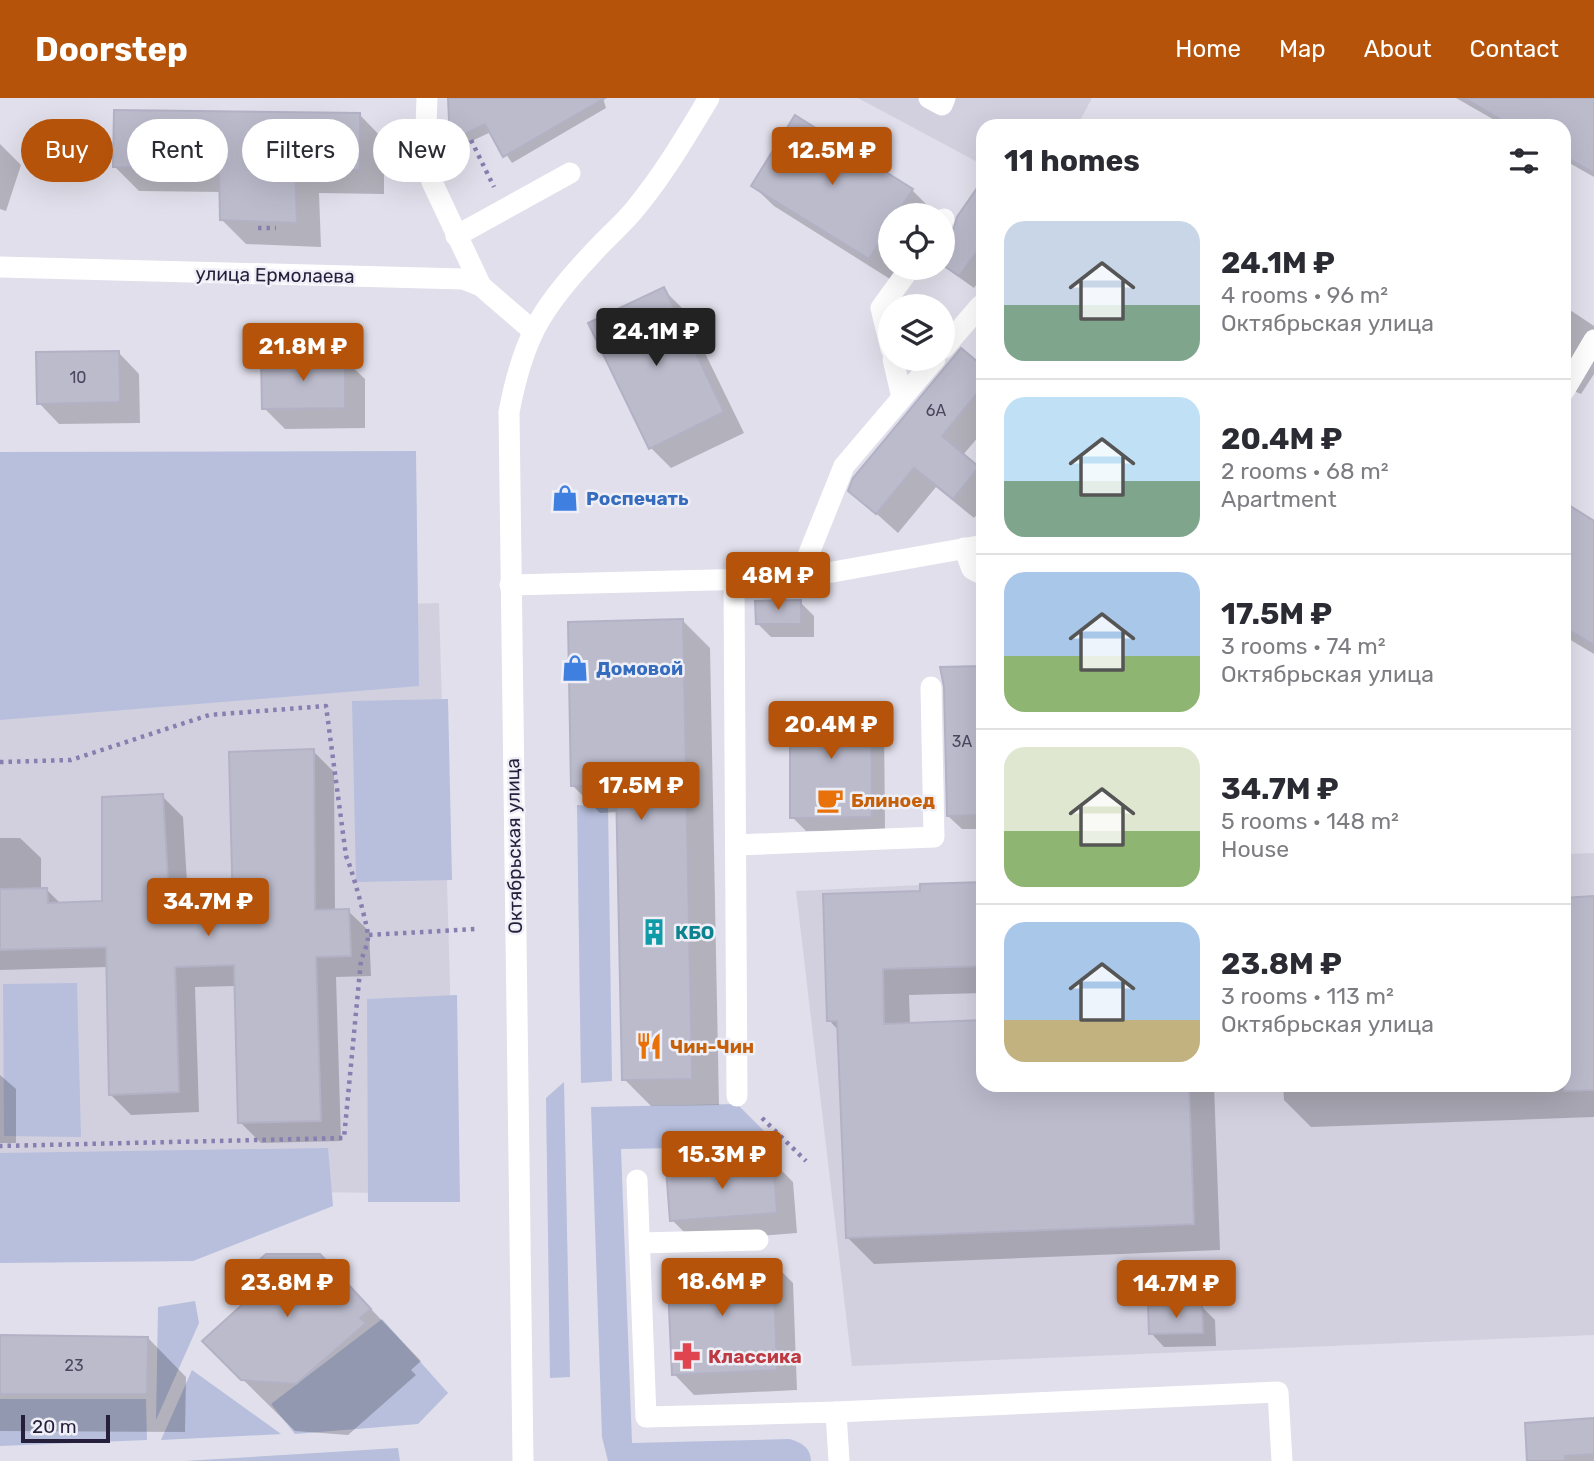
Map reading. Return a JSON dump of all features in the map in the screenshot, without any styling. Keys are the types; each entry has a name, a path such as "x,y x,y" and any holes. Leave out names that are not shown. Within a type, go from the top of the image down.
{"street":[{"path":"427,98 425,153 432,182 481,286"},
{"name":"Октябрьская улица","path":"523,1461 509,412 518,365 532,330 554,298 590,255 634,210 678,150 709,98"},
{"path":"929,98 942,105 945,98"},
{"path":"456,236 570,173"},
{"name":"улица Ермолаева","path":"0,267 463,279 481,286 532,330"},
{"path":"955,336 976,313"},
{"path":"1571,379 1594,340"},
{"path":"896,371 902,397"},
{"path":"799,578 844,466 925,371"},
{"path":"510,585 734,582 799,578 974,546 972,569 976,571"},
{"path":"734,582 737,1096"},
{"path":"736,845 934,837 931,687"},
{"path":"637,1180 646,1417 836,1412 1278,1392 1282,1461"},
{"path":"639,1243 758,1240"},
{"path":"836,1412 839,1461"}],"path":[{"path":"471,140 495,187"},
{"path":"258,228 276,228"},
{"path":"0,762 71,760 209,715 326,706 346,856 355,874 360,908 369,935 361,960 344,1138 0,1146"},
{"path":"369,935 476,929"},
{"path":"762,1118 806,1161"}],"shaded area":[{"path":"858,98 1092,98 1081,119 976,119 976,161"},
{"path":"416,451 419,686 0,720 0,452"},
{"path":"439,603 456,1194 0,1188 0,616"},
{"path":"448,699 452,880 356,882 352,701"},
{"path":"577,805 608,806 612,1081 581,1083"},
{"path":"1594,853 1594,1335 852,1366 796,891 976,882 976,1092 1571,1092 1571,854"},
{"path":"77,983 81,1137 4,1136 3,984"},
{"path":"457,995 460,1202 368,1202 367,999"},
{"path":"564,1082 570,1377 550,1378 546,1098"},
{"path":"737,1104 779,1146 621,1149 632,1443 789,1439 804,1446 811,1461 608,1461 602,1437 591,1107"},
{"path":"328,1148 333,1206 193,1261 0,1263 0,1153"},
{"path":"195,1301 199,1323 156,1420 158,1307"},
{"path":"382,1319 448,1393 418,1424 295,1434 271,1404"},
{"path":"192,1370 281,1434 282,1434 161,1440"},
{"path":"0,1399 146,1399 147,1440 0,1446"},
{"path":"398,1448 400,1461 184,1461"}],"building":[{"path":"448,98 605,98 503,157 485,124 470,131 470,119 449,119"},
{"path":"1464,98 1594,98 1594,173 1571,160 1571,119 1500,119"},
{"path":"114,110 360,113 360,170 359,119 242,119 242,182 295,182 297,223 220,220 219,182 228,182 228,119 127,119 127,167 113,167"},
{"path":"795,115 913,189 904,203 878,203 878,245 869,259 751,186"},
{"path":"976,190 976,253 959,276 955,273 955,224"},
{"path":"664,287 724,412 649,449 588,323"},
{"path":"961,348 976,360 976,395 942,436 976,464 976,471 953,499 914,468 876,514 848,491 853,478 942,371 955,371 955,355"},
{"path":"119,351 120,402 37,404 36,352"},
{"path":"345,357 345,408 262,409 261,358"},
{"path":"1571,506 1594,521 1594,645 1571,631"},
{"path":"801,600 801,624 756,624 755,601"},
{"name":"КБО","path":"683,619 692,1079 622,1080 616,785 571,786 568,622"},
{"path":"976,666 976,815 947,816 944,687 940,667"},
{"path":"871,703 872,817 790,818 790,704"},
{"path":"314,749 315,910 349,909 351,956 316,957 321,1121 238,1123 234,965 175,967 179,1092 109,1095 106,947 0,950 0,889 47,888 48,903 102,901 102,797 163,794 170,914 233,912 229,752"},
{"path":"976,882 976,966 883,969 884,1024 976,1020 976,1092 1189,1092 1194,1224 846,1238 837,1021 827,1021 823,894 920,891 920,884"},
{"path":"1594,896 1594,1090 1571,1091 1571,898"},
{"path":"773,1160 777,1213 670,1221 666,1169"},
{"path":"266,1254 320,1254 371,1309 360,1318 366,1323 296,1384 241,1380 202,1341 243,1304 227,1289"},
{"path":"773,1261 777,1370 672,1375 667,1265"},
{"path":"1202,1305 1203,1333 1149,1334 1148,1306"},
{"path":"0,1335 148,1337 147,1394 0,1394"},
{"path":"1594,1418 1594,1454 1565,1456 1565,1461 1527,1461 1525,1423"}],"place":[{"name":"Роспечать","path":"565,498"},
{"name":"Домовой","path":"575,668"},
{"name":"Блиноед","path":"830,800"},
{"name":"КБО","path":"654,932"},
{"name":"Чин-Чин","path":"649,1046"},
{"name":"Классика","path":"687,1356"}]}
